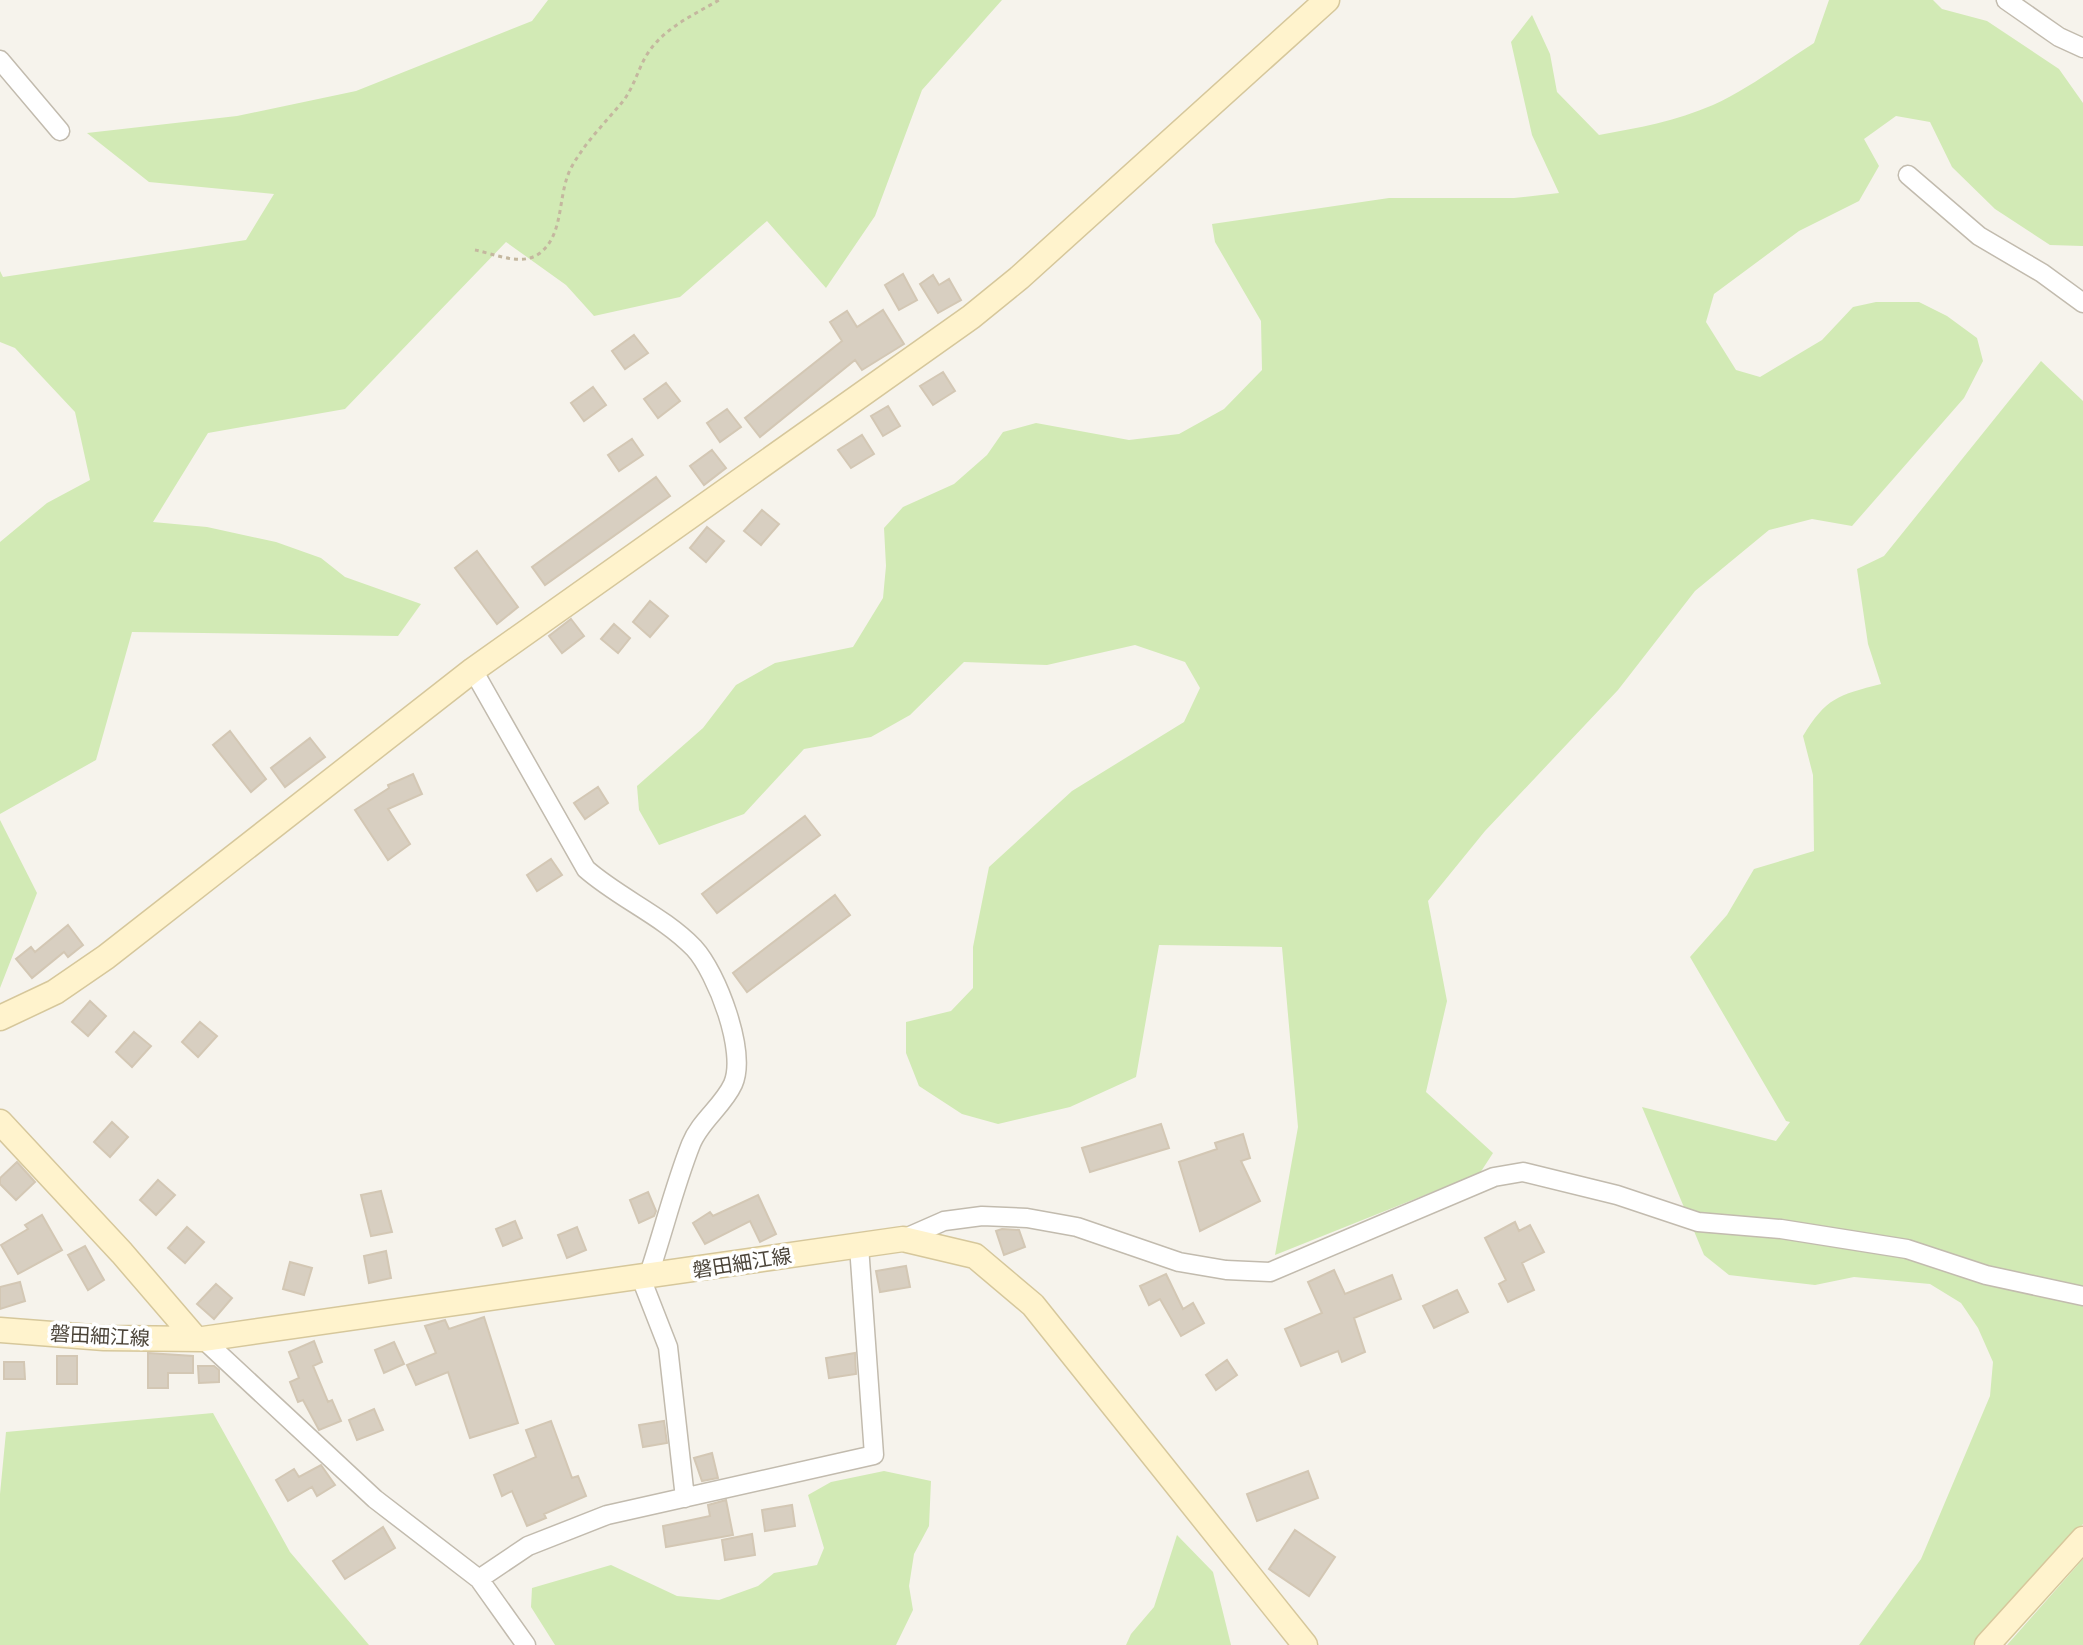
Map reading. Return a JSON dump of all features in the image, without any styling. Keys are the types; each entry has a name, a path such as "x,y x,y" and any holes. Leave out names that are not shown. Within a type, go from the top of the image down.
{"street":[{"path":"0,1018 55,992 106,957 473,670 971,317 1019,278 1327,0"},
{"path":"2006,0 2059,37 2083,48"},
{"path":"0,60 60,131"},
{"path":"1908,175 1979,236 2042,273 2083,303"},
{"path":"473,670 586,869 611,891 670,926 696,950 716,983 740,1063 732,1086 692,1140 644,1278 668,1347 685,1498"},
{"path":"0,1122 200,1339 375,1499 479,1579 508,1615 526,1645"},
{"path":"903,1239 944,1221 982,1216 1027,1218 1077,1227 1179,1262 1226,1270 1270,1272 1494,1177 1523,1172 1617,1195 1698,1222 1781,1229 1907,1249 1986,1275 2083,1296"},
{"name":"磐田細江線","path":"0,1330 104,1338 200,1339 903,1239 975,1256 1033,1305 1305,1645"},
{"path":"479,1579 528,1546 607,1515 874,1455 859,1246"},
{"path":"1987,1645 2083,1539"}],"path":[{"path":"475,250 520,260 538,255 550,243 556,229 559,200 571,169 626,98 652,47 668,30 719,0"}],"green space":[{"path":"548,0 1002,0 922,90 875,216 826,288 767,221 680,297 594,316 566,285 506,242 345,409 208,433 153,522 207,527 276,542 321,558 345,577 421,604 398,636 132,632 96,760 0,814 0,542 47,503 90,480 75,412 15,348 0,342 0,271 3,277 246,240 274,194 149,182 87,133 237,116 356,91 532,21"},
{"path":"1829,0 1933,0 1942,9 1987,21 2059,69 2083,103 2083,246 2050,245 1995,209 1952,167 1930,122 1896,116 1864,139 1879,166 1859,201 1799,231 1714,294 1706,322 1736,370 1760,377 1822,340 1853,307 1876,302 1919,302 1947,316 1977,338 1983,361 1964,398 1852,526 1812,519 1769,530 1695,591 1618,690 1485,831 1428,901 1447,1001 1426,1092 1493,1153 1480,1173 1275,1255 1298,1127 1282,947 1159,945 1136,1077 1070,1107 998,1124 962,1114 919,1086 906,1053 906,1022 951,1011 973,988 973,947 989,867 1072,791 1184,722 1200,688 1185,662 1135,645 1047,665 964,662 910,715 871,737 804,749 744,814 659,845 639,810 637,786 703,728 736,685 775,663 853,647 883,598 886,566 884,528 903,507 954,484 987,455 1003,432 1036,423 1129,440 1179,434 1224,409 1262,370 1261,321 1215,242 1212,224 1389,198 1514,198 1559,193 1532,135 1511,42 1532,15 1550,54 1557,92 1599,135 1685,115 1739,92 1814,43"},
{"path":"2041,361 2083,401 2083,1524 1973,1645 1859,1645 1921,1559 1990,1396 1993,1362 1978,1328 1961,1303 1930,1284 1854,1277 1815,1285 1729,1275 1704,1255 1642,1107 1776,1141 1790,1122 1786,1121 1690,957 1727,915 1754,869 1814,851 1813,775 1803,736 1819,713 1834,700 1881,684 1868,644 1857,569 1884,556"},
{"path":"0,820 37,893 0,988"},
{"path":"213,1413 290,1552 369,1645 0,1645 0,1494 6,1432"},
{"path":"884,1471 931,1481 929,1526 914,1554 909,1586 913,1610 896,1645 555,1645 531,1607 532,1588 611,1565 677,1596 719,1600 758,1586 774,1573 817,1565 824,1548 808,1495 831,1482"},
{"path":"1177,1535 1213,1572 1231,1645 1126,1645 1131,1634 1154,1607"},
{"path":"2083,1559 2083,1645 2007,1645"}],"building":[{"path":"903,274 917,300 899,310 885,285"},
{"path":"933,275 939,285 949,279 961,300 938,313 920,284"},
{"path":"883,310 904,344 862,370 855,360 760,437 745,418 842,341 830,322 847,311 857,327"},
{"path":"634,335 648,353 625,369 612,351"},
{"path":"943,372 955,391 933,405 920,386"},
{"path":"666,383 680,401 658,418 644,399"},
{"path":"593,387 606,405 584,421 571,403"},
{"path":"888,406 900,426 883,436 871,416"},
{"path":"727,409 741,427 720,442 707,423"},
{"path":"862,435 874,454 851,468 838,450"},
{"path":"632,439 643,455 619,471 608,455"},
{"path":"712,450 726,468 704,485 690,466"},
{"path":"656,477 670,496 545,585 532,567"},
{"path":"762,510 779,524 761,545 744,531"},
{"path":"707,527 724,541 706,562 690,548"},
{"path":"477,551 518,607 497,624 455,568"},
{"path":"650,601 668,616 650,637 633,622"},
{"path":"571,619 584,636 562,653 549,636"},
{"path":"614,624 630,638 618,653 601,639"},
{"path":"230,731 266,779 251,792 213,745"},
{"path":"310,738 325,757 285,787 271,768"},
{"path":"413,774 422,794 388,809 410,844 388,860 355,810 389,788 388,785"},
{"path":"598,787 608,803 585,819 574,803"},
{"path":"805,816 820,835 717,913 702,894"},
{"path":"551,859 562,875 537,891 527,875"},
{"path":"835,895 850,915 747,992 733,973"},
{"path":"68,925 83,945 68,957 64,952 32,978 16,959 31,947 35,952"},
{"path":"90,1001 106,1016 88,1036 72,1022"},
{"path":"200,1022 217,1036 198,1057 182,1042"},
{"path":"134,1032 151,1046 132,1067 116,1052"},
{"path":"112,1122 128,1137 110,1157 94,1142"},
{"path":"1161,1124 1169,1148 1090,1172 1082,1148"},
{"path":"1243,1134 1250,1158 1241,1161 1260,1201 1200,1231 1179,1162 1217,1149 1215,1143"},
{"path":"17,1162 35,1182 16,1200 0,1184 0,1178"},
{"path":"158,1180 175,1195 156,1215 140,1200"},
{"path":"381,1191 392,1232 371,1236 361,1195"},
{"path":"648,1192 656,1211 654,1216 639,1223 630,1200"},
{"path":"758,1195 776,1234 760,1242 750,1221 705,1244 693,1223 710,1212 713,1216"},
{"path":"42,1215 62,1250 18,1274 1,1245 28,1229 25,1225"},
{"path":"515,1221 522,1238 503,1246 496,1229"},
{"path":"1515,1222 1519,1231 1530,1225 1544,1252 1522,1263 1534,1290 1508,1302 1499,1284 1506,1280 1485,1238"},
{"path":"187,1227 204,1242 185,1263 168,1248"},
{"path":"577,1227 586,1250 567,1258 558,1235"},
{"path":"1019,1230 1025,1247 1004,1255 996,1231"},
{"path":"85,1246 104,1280 88,1290 68,1255"},
{"path":"386,1251 391,1278 369,1283 364,1256"},
{"path":"290,1262 312,1268 304,1295 283,1289"},
{"path":"906,1266 910,1287 880,1292 876,1271"},
{"path":"1334,1270 1345,1294 1392,1275 1401,1299 1354,1318 1365,1352 1342,1362 1338,1351 1301,1366 1285,1329 1322,1313 1308,1282"},
{"path":"1166,1274 1183,1309 1193,1303 1204,1323 1181,1336 1160,1299 1149,1305 1140,1286"},
{"path":"20,1282 25,1301 0,1309 0,1287"},
{"path":"216,1284 232,1298 214,1319 197,1304"},
{"path":"1457,1290 1468,1312 1434,1328 1423,1306"},
{"path":"484,1317 518,1423 470,1438 448,1372 416,1385 407,1365 436,1353 425,1326 445,1320 449,1329"},
{"path":"314,1341 322,1362 313,1366 328,1402 332,1400 341,1421 319,1430 303,1400 298,1402 290,1382 299,1378 289,1352"},
{"path":"394,1342 404,1364 384,1373 375,1350"},
{"path":"148,1353 193,1356 193,1373 168,1373 168,1388 148,1388"},
{"path":"855,1353 856,1374 829,1378 826,1358"},
{"path":"57,1356 77,1356 77,1384 57,1384"},
{"path":"1227,1360 1237,1375 1216,1390 1206,1375"},
{"path":"4,1362 24,1362 25,1379 4,1379"},
{"path":"198,1366 214,1366 219,1370 219,1382 199,1383"},
{"path":"374,1409 383,1430 357,1440 349,1420"},
{"path":"551,1421 572,1478 578,1476 586,1496 544,1514 546,1518 527,1526 512,1491 502,1496 494,1475 536,1457 526,1430"},
{"path":"664,1421 667,1443 643,1447 639,1425"},
{"path":"712,1453 718,1478 702,1481 694,1458"},
{"path":"321,1465 335,1485 317,1496 312,1487 288,1501 276,1480 294,1469 299,1477"},
{"path":"1308,1471 1318,1498 1257,1521 1247,1494"},
{"path":"726,1500 733,1535 666,1547 663,1526 710,1516 708,1505"},
{"path":"792,1505 795,1526 765,1531 762,1510"},
{"path":"383,1527 395,1548 345,1579 333,1561"},
{"path":"1295,1530 1335,1557 1309,1596 1269,1569"},
{"path":"752,1534 755,1555 725,1560 722,1540"}]}
